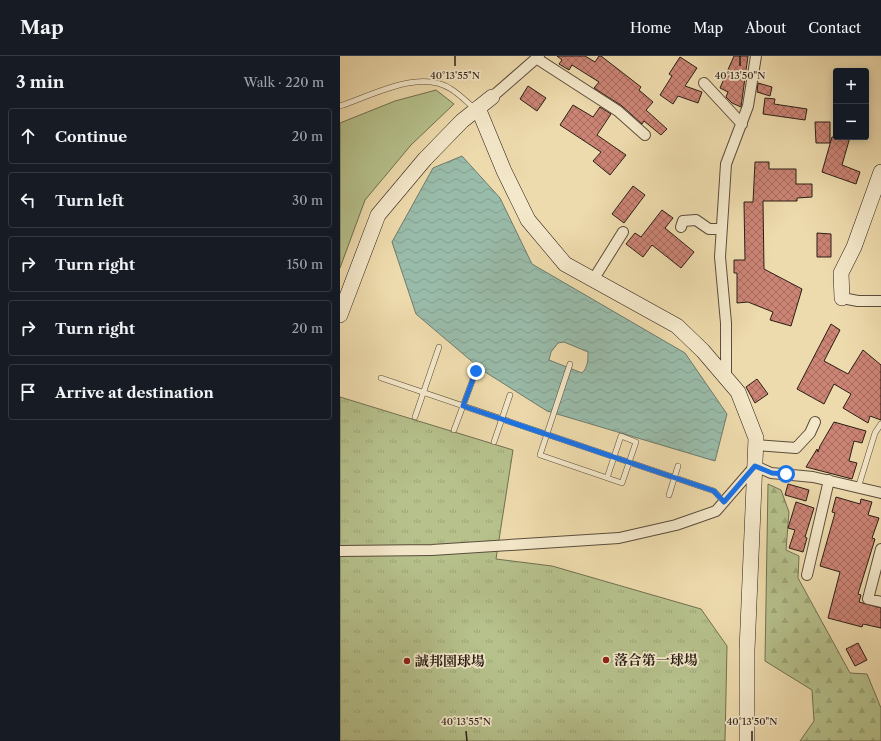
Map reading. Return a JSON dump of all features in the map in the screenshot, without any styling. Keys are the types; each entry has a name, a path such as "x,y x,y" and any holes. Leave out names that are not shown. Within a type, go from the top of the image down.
{"street":[{"path":"726,380 726,322 720,257 726,164 748,106 756,56"},
{"path":"340,314 378,215 425,159 477,109 537,57 618,111 646,135"},
{"path":"704,83 742,124"},
{"path":"477,109 504,171 528,220 565,264 677,326 702,351 738,392 756,438 747,650 747,741"},
{"path":"881,172 854,247 841,273 842,298 858,301 881,301"},
{"path":"681,227 683,221 696,220 709,229 721,230"},
{"path":"593,280 623,232"},
{"path":"756,445 796,448 810,432 815,422"},
{"path":"755,466 772,473 829,480 881,493"},
{"path":"340,551 432,550 619,538 676,525 716,511 755,466"},
{"path":"807,575 829,480"},
{"path":"881,549 868,599 881,602"}],"lane":[{"path":"340,106 401,83 431,81 450,88 477,109"},
{"path":"415,417 439,347"},
{"path":"570,364 540,455 622,483 636,442 621,436 608,478"},
{"path":"454,430 476,371"},
{"path":"380,378 714,491 724,502"},
{"path":"494,442 510,395"},
{"path":"858,488 876,433 881,424"},
{"path":"669,495 678,466"}],"green space":[{"path":"436,90 454,104 411,145 365,200 340,268 340,123 395,101"},
{"path":"340,397 513,450 496,559 552,566 701,609 727,646 725,741 340,741"},
{"path":"768,484 781,490 789,512 786,550 799,556 798,578 850,673 867,674 881,708 881,741 800,741 814,721 812,690 765,661"}],"water":[{"path":"462,156 500,198 532,264 685,353 727,414 715,461 547,411 482,370 416,314 392,242 433,168","holes":["564,342 588,352 587,366 582,373 549,360 551,352 558,343"]}],"building":[{"path":"557,56 585,56 595,62 599,56 601,56 641,87 639,90 653,102 646,110 667,129 661,135 644,121 642,124 622,106 594,88 599,82 572,65 569,70 559,64 562,60"},
{"path":"734,56 748,56 741,107 732,103 726,97 728,92 720,88"},
{"path":"680,57 697,68 685,86 702,92 698,103 678,96 673,104 660,95 672,76 669,74"},
{"path":"758,83 772,87 770,96 757,92"},
{"path":"528,86 546,98 537,111 520,99"},
{"path":"765,98 775,99 774,104 807,109 805,120 763,114"},
{"path":"573,105 593,117 600,107 611,114 597,135 626,155 610,175 593,161 601,152 560,125"},
{"path":"815,122 830,122 830,143 816,143"},
{"path":"832,137 833,140 849,140 842,165 860,172 856,184 822,172"},
{"path":"755,162 769,162 769,169 796,169 796,184 812,184 812,197 797,198 797,201 763,201 764,269 802,289 791,326 770,320 773,312 748,302 737,303 737,273 734,273 734,260 745,260 744,202 753,202"},
{"path":"633,186 645,195 624,223 612,214"},
{"path":"662,210 673,218 665,228 694,252 681,268 652,245 643,257 626,244 635,233 641,237"},
{"path":"817,233 831,234 831,257 817,257"},
{"path":"831,324 840,330 824,361 848,374 863,350 881,365 881,420 870,416 868,423 843,408 851,394 834,384 824,404 797,389"},
{"path":"757,379 768,394 755,403 746,387"},
{"path":"834,422 866,431 862,443 854,441 849,461 857,463 852,479 806,467 817,449 818,452"},
{"path":"788,484 809,490 806,501 785,495"},
{"path":"836,497 860,504 861,499 872,502 868,515 879,518 872,538 875,539 858,594 861,595 859,602 881,608 881,628 863,624 862,627 828,618 840,572 820,566 835,513 832,512"},
{"path":"796,502 814,508 805,537 807,538 803,552 789,548 795,530 788,528"},
{"path":"858,643 867,660 855,666 846,649"}],"place":[{"name":"落合第一球場","path":"606,660"},
{"name":"誠邦園球場","path":"407,661"}],"route":[{"path":"476,371 463,406 714,491 724,502 755,466 772,473 786,474"}]}
